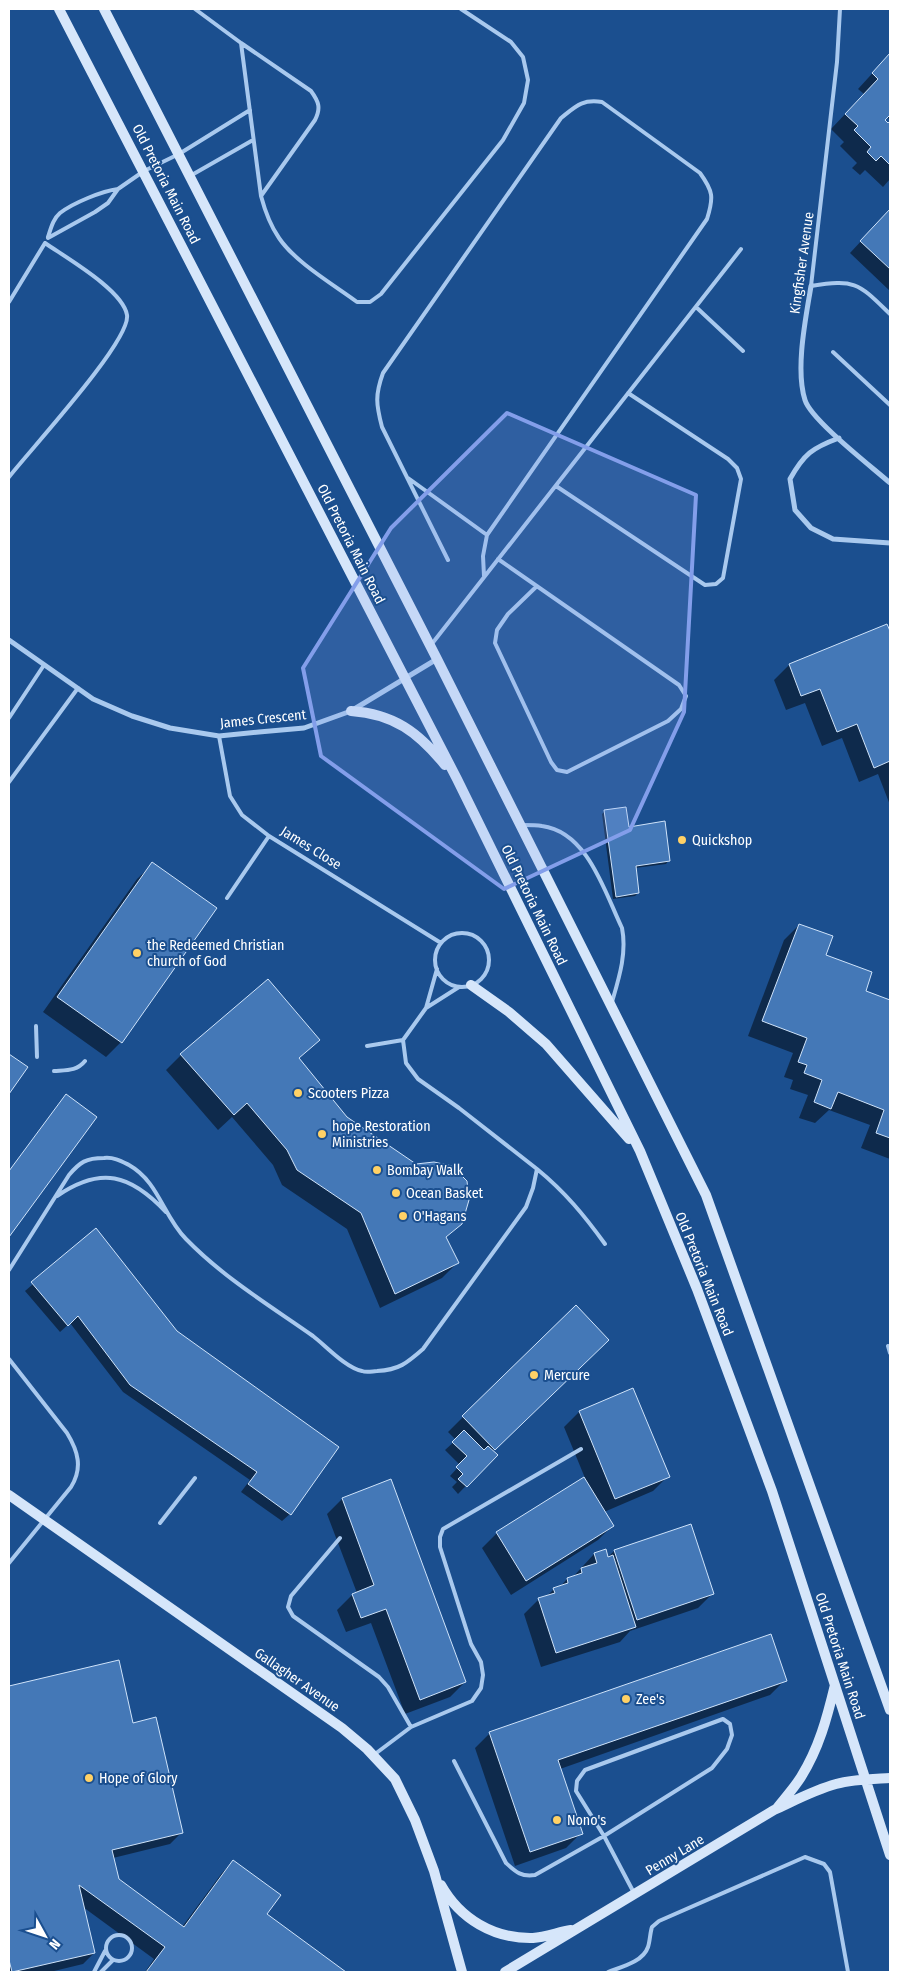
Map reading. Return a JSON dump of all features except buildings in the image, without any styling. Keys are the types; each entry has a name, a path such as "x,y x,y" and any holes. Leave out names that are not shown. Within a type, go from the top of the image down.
{"main road":[{"name":"Old Pretoria Main Road","path":"59,9 457,779 640,1152 697,1289 772,1491 834,1685 867,1779 890,1855"},
{"name":"Old Pretoria Main Road","path":"104,9 430,645 706,1195 890,1710"},
{"path":"351,711 376,714 400,724 421,740 457,779"},
{"path":"471,985 509,1012 546,1044 640,1152"},
{"name":"Gallagher Avenue","path":"9,1495 342,1728 373,1755 395,1779 415,1820 434,1871 462,1972"},
{"path":"774,1810 800,1778 816,1748 826,1723 834,1685"},
{"name":"Penny Lane","path":"505,1972 636,1895 774,1810 816,1790 837,1784 867,1779 890,1778"},
{"path":"434,1871 449,1899 472,1921 497,1933 533,1938 580,1928"}],"street":[{"name":"Kingfisher Avenue","path":"812,286 802,338 802,373 805,401 820,422 890,483"},
{"path":"839,438 818,446 798,464 790,479 795,510 811,528 833,539 890,543"},
{"name":"James Crescent","path":"9,640 106,705 150,722 179,730 219,736 304,728 351,711 437,659"}],"lane":[{"path":"195,9 311,91 318,102 320,111 315,120 261,196"},
{"path":"242,43 261,196 268,220 280,240 297,257 357,302 370,302 380,294 503,140 524,103 528,80 523,57 511,42 461,9"},
{"name":"Kingfisher Avenue","path":"812,286 837,62 840,9"},
{"path":"448,560 382,427 378,410 377,391 383,373 561,118 576,106 589,100 602,102 700,173 711,188 712,204 707,219 487,535 483,556 484,576"},
{"path":"48,238 108,203 118,189 144,171 179,154 250,110"},
{"path":"190,176 253,140"},
{"path":"9,302 48,238 52,224 60,213 104,191 118,189"},
{"path":"9,477 104,363 124,329 127,316 123,306 108,288 87,271 45,243"},
{"path":"430,645 742,249"},
{"path":"812,286 838,282 856,284 869,293 890,314"},
{"path":"696,307 743,351"},
{"path":"833,352 890,405"},
{"path":"556,486 704,585 716,584 722,578 741,479 737,468 728,459 628,394"},
{"path":"406,476 487,535"},
{"path":"498,559 537,586 679,685 686,696 681,709 668,722 567,772 557,770 551,762 496,643 497,630 502,622 537,586"},
{"path":"9,718 44,664"},
{"path":"9,782 78,688"},
{"name":"James Close","path":"219,736 228,786 235,807 250,822 441,943"},
{"path":"520,825 552,828 574,841 586,854 622,928 625,941 622,964 611,1006"},
{"path":"227,898 270,836"},
{"path":"426,1008 459,987 471,985 482,979 487,972 489,954 486,946 473,934 456,933 441,943 435,960 437,969 445,981 459,987"},
{"path":"437,969 426,1008 403,1040 406,1062 418,1079 459,1108 560,1189 579,1208 605,1244"},
{"path":"36,1026 37,1057"},
{"path":"367,1046 403,1040"},
{"path":"54,1071 75,1069 80,1067 85,1061"},
{"path":"9,1270 77,1165 85,1160 113,1158 133,1168 149,1180 184,1238 208,1260 262,1302 312,1336 353,1368 363,1372 390,1370 407,1363 429,1341 526,1207 537,1169"},
{"path":"55,1198 85,1180 107,1177 124,1181 142,1190 155,1200 169,1216"},
{"path":"888,1346 890,1352"},
{"path":"9,1359 67,1433 74,1444 79,1462 76,1479 9,1563"},
{"path":"373,1755 411,1727 472,1701 481,1688 483,1675 481,1662 471,1644 440,1548 440,1538 443,1529 581,1449"},
{"path":"160,1522 195,1478"},
{"path":"340,1538 291,1596 288,1607 293,1616 379,1677 388,1687 411,1727"},
{"path":"454,1761 506,1863 516,1872 525,1876 535,1875 604,1836 712,1768 727,1749 732,1735 730,1724 723,1719 585,1770 578,1780 576,1792 604,1836 636,1895"},
{"path":"608,1972 637,1960 644,1954 648,1946 652,1927 659,1921 805,1857 824,1864 830,1872 848,1972"},
{"path":"94,1972 105,1951 108,1939 113,1936 124,1935 129,1939 132,1950 129,1956 125,1960 113,1960 101,1972"},
{"path":"105,1951 113,1960"}],"highlighted area":[{"path":"507,413 696,495 684,712 630,830 504,889 321,756 303,668 391,528"}],"place":[{"name":"Quickshop","path":"682,840"},
{"name":"the Redeemed Christian church of God","path":"137,953"},
{"name":"Scooters Pizza","path":"298,1093"},
{"name":"hope Restoration Ministries","path":"322,1134"},
{"name":"Bombay Walk","path":"377,1170"},
{"name":"Ocean Basket","path":"396,1193"},
{"name":"O'Hagans","path":"403,1216"},
{"name":"Mercure","path":"534,1375"},
{"name":"Zee's","path":"626,1699"},
{"name":"Hope of Glory","path":"89,1778"},
{"name":"Nono's","path":"557,1820"}]}
